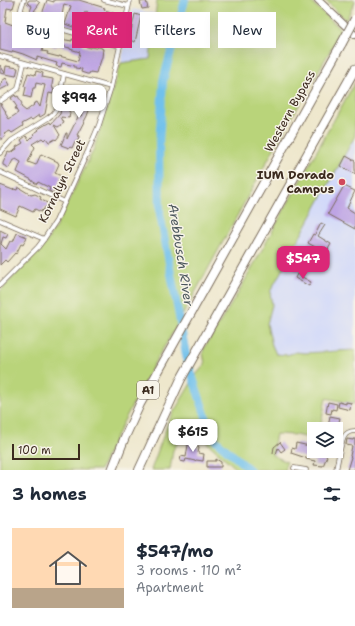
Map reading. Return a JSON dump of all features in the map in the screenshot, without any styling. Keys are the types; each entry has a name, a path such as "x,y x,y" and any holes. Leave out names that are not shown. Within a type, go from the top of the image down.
{"highway":[{"name":"Western Bypass","path":"112,470 140,404 355,19"},
{"name":"A1","path":"140,470 181,379 355,69"},
{"path":"144,470 166,414"},
{"path":"108,470 125,437"}],"main road":[{"path":"318,0 355,35"}],"street":[{"path":"24,0 20,11 26,20 72,33"},
{"path":"104,0 128,6"},
{"name":"Kornalyn Street","path":"127,12 130,0"},
{"name":"Kornalyn Street","path":"0,285 38,247 56,220 101,119 111,86 120,48"},
{"path":"0,56 111,86"},
{"path":"0,100 18,89 24,63"},
{"path":"0,153 11,141 53,114 58,106 64,74"},
{"path":"0,172 65,202"},
{"path":"0,220 44,239"},
{"path":"336,470 344,436 351,431 355,431"},
{"path":"294,468 306,470"}],"shaded area":[{"path":"133,9 147,12 140,12 140,48 151,48 150,59 121,63 124,48 132,48"},
{"path":"355,136 355,350 304,353 296,352 287,355 276,354 272,345 267,324 272,305 270,292"}],"green space":[{"path":"157,0 309,0 342,30 275,147 175,329 155,362 100,470 0,470 0,291 45,244 57,225 93,151 121,63 150,59 151,48 210,48 210,12 156,12"},
{"path":"325,0 355,0 355,2 346,20"},
{"path":"355,82 355,136 270,292 272,305 267,324 272,345 276,354 287,355 296,352 304,353 355,350 355,404 326,398 321,422 307,422 307,438 276,434 272,455 287,462 285,466 286,470 238,470 204,440 184,433 173,450 170,470 151,470 169,420 196,375 205,364 203,353 204,348 238,293"}],"building":[{"path":"2,0 15,0 12,9 7,8 5,22 12,25 12,48 43,48 42,51 48,52 47,54 78,61 80,52 64,47 64,40 72,41 72,48 103,49 102,57 96,73 90,72 89,74 81,72 82,69 75,68 75,66 62,63 61,67 56,66 57,63 37,57 37,60 13,51 12,53 0,50 0,2"},
{"path":"29,0 36,0 40,3 34,11 37,12 30,12 32,6 27,3"},
{"path":"47,0 54,2 54,0 79,0 113,12 72,12 72,27 65,24 71,6 64,4 63,12 43,12"},
{"path":"146,1 148,8 142,9 140,2"},
{"path":"135,14 140,16 135,42 132,41 132,27"},
{"path":"0,65 5,73 6,66 18,68 16,76 0,73"},
{"path":"36,71 43,73 42,77 53,79 53,94 49,93 45,114 40,117 39,115 22,124 23,126 12,133 10,131 4,134 6,136 0,140 0,104 9,119 18,113 15,108 17,107 11,98 15,95 16,97 18,96 22,104 21,107 26,111 37,102 40,107 45,85 36,83 35,88 33,88 31,98 24,96 26,87 24,86 28,73 35,75"},
{"path":"6,78 10,85 0,90 0,84"},
{"path":"69,85 76,86 74,96 71,101 69,118 61,117 64,123 58,127 54,125 60,135 56,140 55,139 50,142 46,138 44,140 42,138 32,144 35,147 28,162 36,165 41,154 58,162 59,164 55,173 61,176 56,190 55,189 53,193 49,191 50,188 38,182 37,184 17,172 21,162 16,159 13,160 9,168 3,165 3,163 8,152 10,153 17,149 16,147 23,143 21,140 26,136 29,140 34,135 33,134 39,130 38,129 50,122 51,124 60,114 62,102 65,103"},
{"path":"86,88 94,89 91,105 77,135 79,136 78,141 75,141 72,148 69,148 61,145 66,133 67,139 79,115 81,116 84,105 81,104 82,92 85,93"},
{"path":"346,156 355,161 355,174 341,166"},
{"path":"0,185 13,190 17,190 18,187 31,195 35,194 41,197 40,199 49,204 47,208 45,207 41,212 35,209 33,212 20,206 16,216 0,209"},
{"path":"344,186 355,191 347,208 355,213 355,229 328,214"},
{"path":"321,223 325,225 318,236 331,244 326,253 308,243 313,234 315,235"},
{"path":"0,230 8,234 6,238 3,237 1,244 6,249 10,241 13,242 17,233 27,237 23,245 21,244 16,254 15,253 7,262 5,260 0,265"},
{"path":"309,252 323,259 321,264 307,256"},
{"path":"302,256 306,258 299,272 294,270"},
{"path":"297,274 311,282 309,286 295,278"},
{"path":"328,402 337,404 336,410 332,409 331,414 326,413"},
{"path":"339,402 346,404 346,402 351,403 350,410 338,407"},
{"path":"330,416 340,418 339,422 329,422"},
{"path":"347,439 355,439 355,470 347,470 351,457 352,446 346,445"},
{"path":"189,440 192,442 190,445 197,446 199,448 198,453 204,454 203,461 186,459 185,462 180,461 181,456 186,457 188,445 186,442"},
{"path":"280,442 285,449 281,452 278,448 276,454 273,453 274,447"},
{"path":"296,443 307,445 307,458 326,458 323,466 314,465 315,461 291,453 292,448 295,449"},
{"path":"216,459 221,462 221,467 207,467 207,461 216,461"}],"waterway":[{"name":"Arebbusch River","path":"185,0 163,81 159,144 160,214 187,360 213,438 250,470"}],"place":[{"name":"IUM Dorado Campus","path":"342,182"}]}
